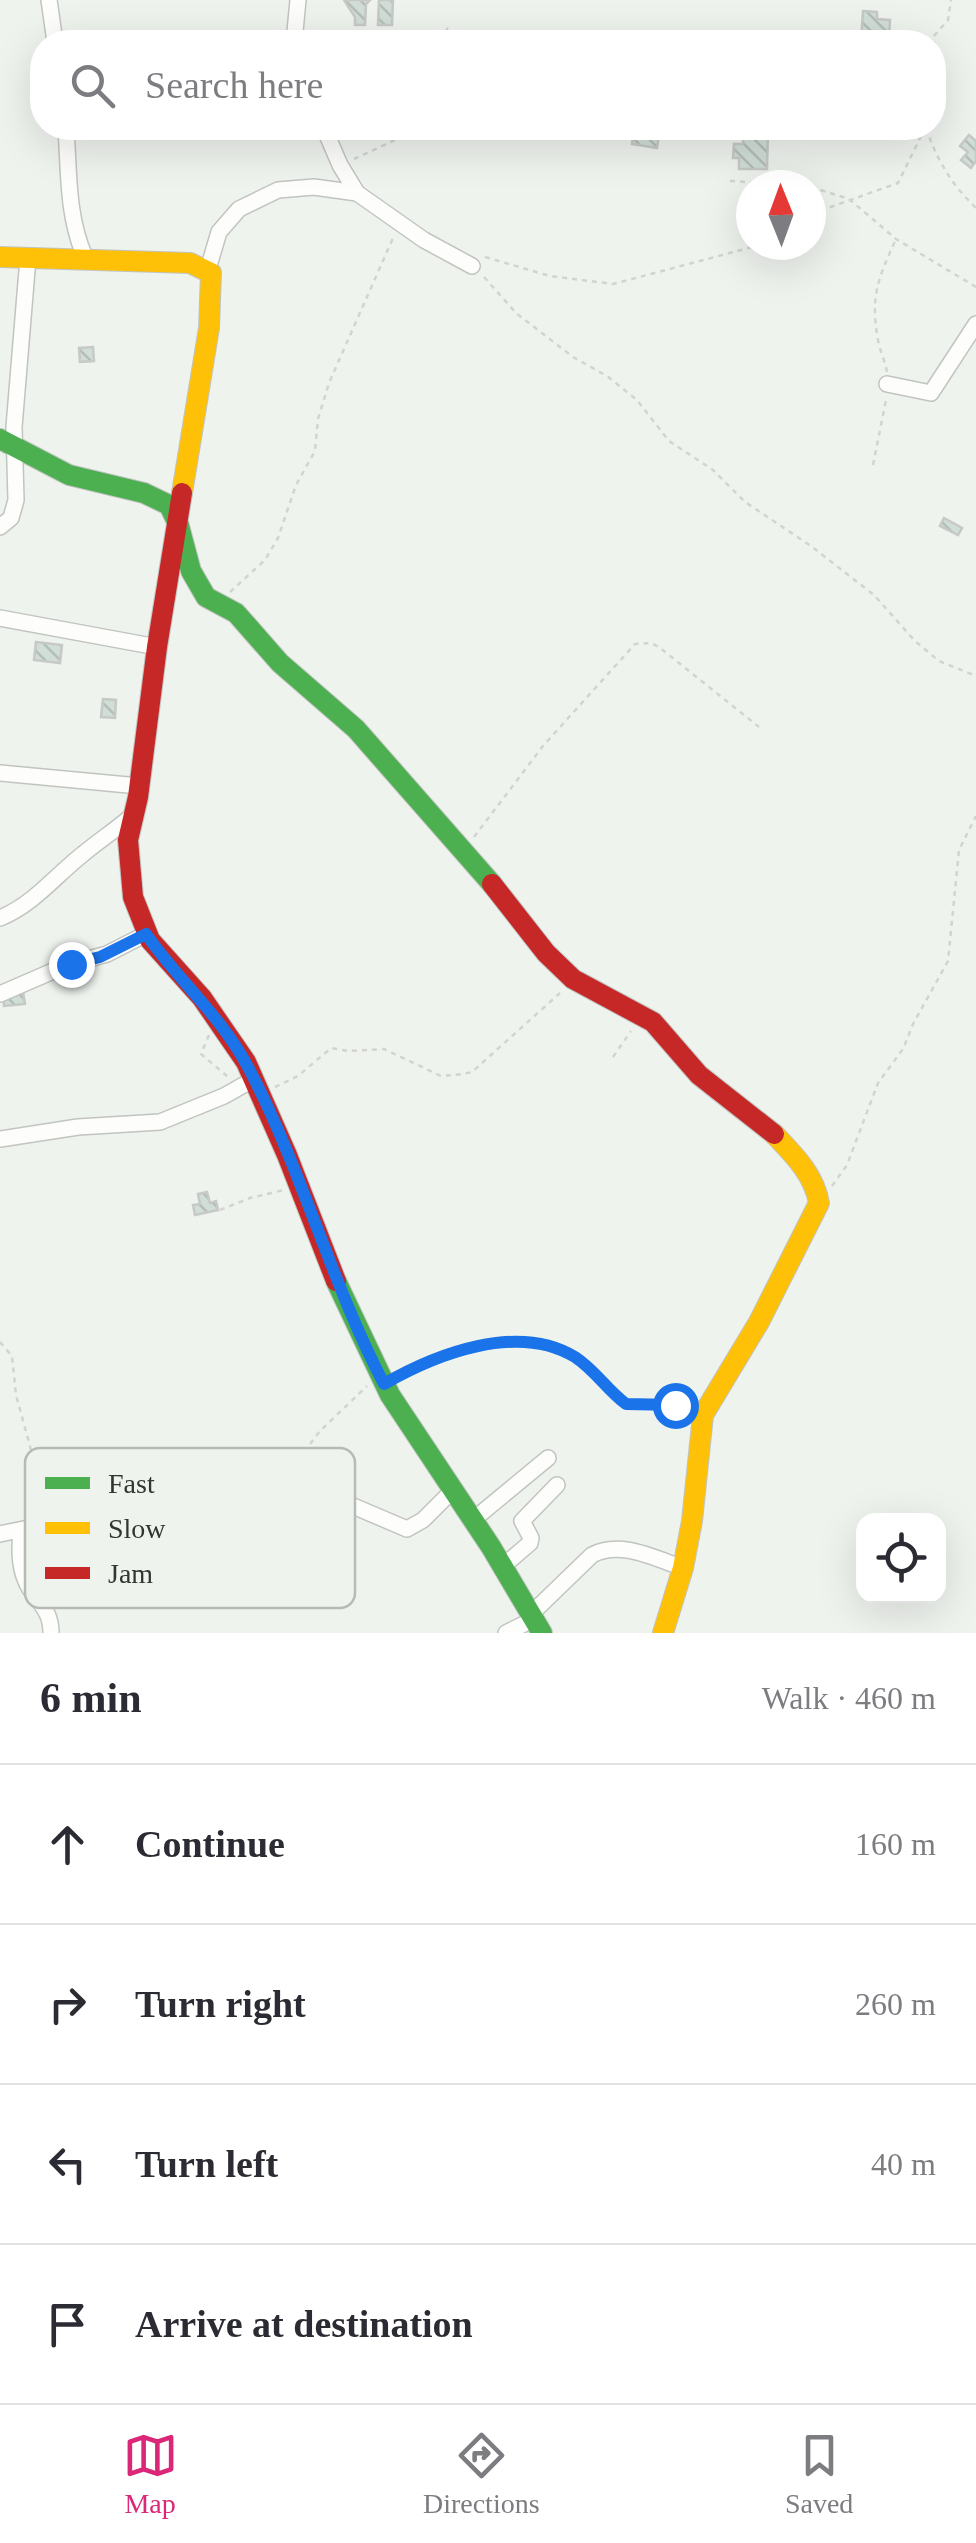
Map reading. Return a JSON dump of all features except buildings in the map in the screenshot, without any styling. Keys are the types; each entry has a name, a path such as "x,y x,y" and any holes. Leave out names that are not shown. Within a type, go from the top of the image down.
{"street":[{"path":"49,0 53,30"},
{"path":"295,30 298,0"},
{"path":"67,140 72,217 85,258"},
{"path":"329,140 357,193 398,222 477,261"},
{"path":"208,269 226,222 238,209 255,200 278,190 296,188 357,193"},
{"path":"0,257 190,262 208,269 212,278 209,328 128,840 132,897 146,934 218,1021 300,1188 338,1287 382,1379 536,1622"},
{"path":"0,528 10,518 16,500 7,442 28,258"},
{"path":"887,384 931,393 976,324"},
{"path":"7,442 69,475 160,498 169,504 198,587 236,613 280,663 356,729 465,850 546,954 573,979 638,1011 666,1033 699,1076 766,1124 802,1164 817,1191 816,1212 759,1322 703,1415 698,1486 683,1568 663,1633"},
{"path":"0,618 157,647"},
{"path":"0,773 139,786"},
{"path":"0,918 32,902 86,851 135,813"},
{"path":"0,994 67,966 100,957 146,934"},
{"path":"0,1139 78,1127 160,1122 250,1085"},
{"path":"473,1520 548,1458"},
{"path":"502,1567 530,1544 522,1520 558,1485"},
{"path":"355,1507 400,1528 414,1528 453,1490"},
{"path":"0,1534 25,1531"},
{"path":"21,1532 20,1564 25,1576"},
{"path":"506,1633 536,1622 592,1555 604,1549 629,1551 683,1568"},
{"path":"44,1608 51,1618 51,1633"}],"path":[{"path":"939,30 948,20 950,0"},
{"path":"447,30 449,23"},
{"path":"340,166 394,140"},
{"path":"826,208 898,183 919,140"},
{"path":"931,140 946,173 976,208"},
{"path":"730,181 736,181"},
{"path":"826,192 849,199 896,240 976,287"},
{"path":"216,602 274,548 296,486 315,451 318,419 329,383 398,222"},
{"path":"873,465 887,384 873,300 876,282 896,240"},
{"path":"477,261 505,260 550,276 612,284 736,251"},
{"path":"477,261 529,323 638,400 669,441 713,470 745,502 874,594 914,642 939,662 976,676"},
{"path":"465,850 544,746 636,644 659,647 758,727"},
{"path":"817,1191 830,1189 848,1165 878,1083 903,1049 912,1024 948,960 958,850 976,816"},
{"path":"218,1021 201,1054 250,1085 284,1085 331,1048 384,1049 445,1076 472,1072 545,1009 573,979"},
{"path":"612,1057 636,1024 638,1011"},
{"path":"220,1210 250,1198 300,1188"},
{"path":"0,1342 12,1356 16,1394 30,1448"},
{"path":"307,1448 320,1431 382,1379 440,1357 492,1344 521,1342 573,1356 596,1372 626,1404 668,1404 703,1415"},
{"path":"21,1532 25,1514"}],"traffic: fast":[{"path":"0,439 69,475 144,493 169,505 191,571 206,597 236,613 280,663 356,729 492,884"},
{"path":"336,1281 390,1395 491,1547 542,1633"}],"traffic: slow":[{"path":"0,257 190,263 211,273 209,328 182,493"},
{"path":"663,1633 683,1568 692,1521 703,1415 759,1322 819,1203 808,1174 774,1134"}],"traffic: jam":[{"path":"182,493 138,797 128,840 133,897 150,940 202,998 246,1062 336,1281"},
{"path":"492,884 546,953 573,979 653,1022 699,1075 774,1134"}],"route":[{"path":"71,964 100,957 146,934 173,970 202,998 246,1062 338,1287 384,1384 440,1357 492,1344 521,1342 573,1356 596,1372 626,1404 675,1405"}]}
